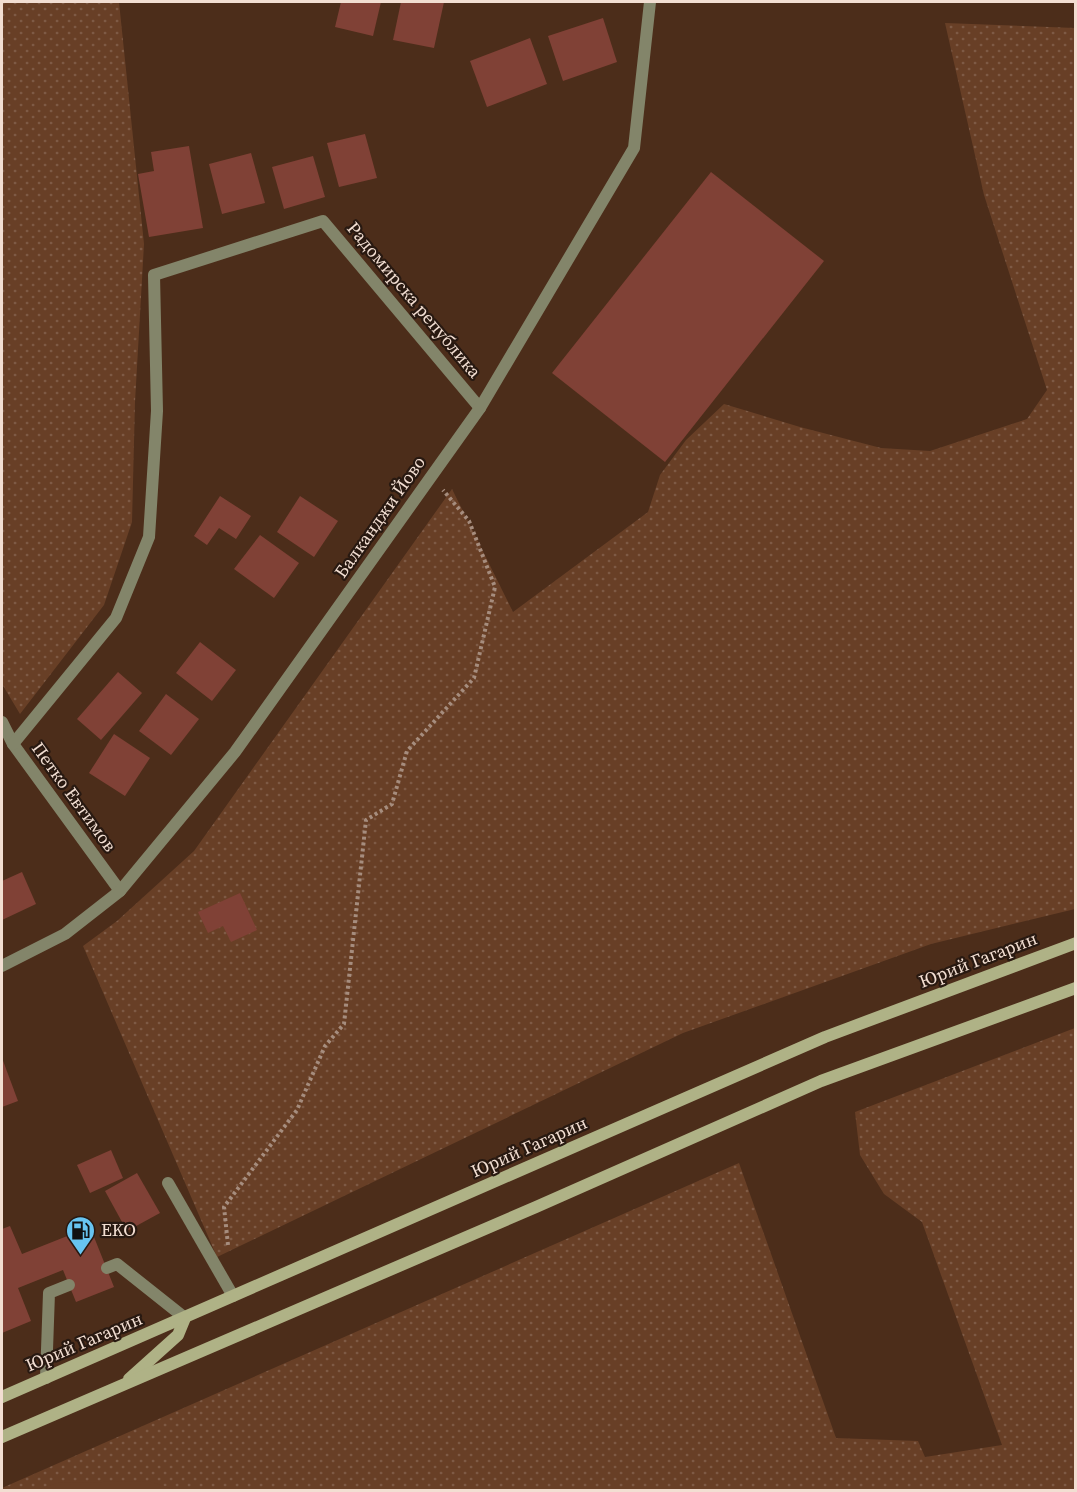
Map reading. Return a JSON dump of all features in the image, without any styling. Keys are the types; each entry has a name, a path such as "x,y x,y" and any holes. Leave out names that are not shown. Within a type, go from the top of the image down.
{"street":[{"name":"Балканджи Йово","path":"2,966 65,934 120,891 235,752 480,408 634,148 650,2"},
{"name":"Радомирска република","path":"13,744 116,618 149,537 157,411 154,275 323,221 480,408"},
{"name":"Петко Евтимов","path":"2,722 13,744 120,891"},
{"name":"Юрий Гагарин","path":"2,1397 825,1037 1076,944"},
{"path":"2,1437 602,1179 821,1081 1076,988"},
{"path":"168,1183 233,1296"},
{"path":"107,1268 117,1264 185,1318 178,1335 121,1386"},
{"path":"46,1378 49,1293 69,1285"}],"path":[{"path":"229,1252 224,1207 297,1110 325,1046 344,1024 366,820 392,804 407,751 474,678 495,587 469,520 430,476"}],"shaded area":[{"path":"2,2 119,2 144,244 135,402 132,522 104,605 20,714 2,684"},
{"path":"945,23 1075,28 1075,909 931,944 683,1033 217,1257 83,946 117,921 194,851 452,489 513,612 648,512 660,475 686,440 724,404 881,448 930,451 1027,419 1047,390 984,195"},
{"path":"1075,1028 1075,1490 2,1490 2,1488 739,1163 836,1438 918,1441 925,1457 1002,1445 922,1222 884,1194 860,1155 855,1112"},
{"path":"148,1481 176,1490 36,1490 57,1483"}],"building":[{"path":"341,2 381,2 373,36 335,27"},
{"path":"401,2 444,2 434,48 393,40"},
{"path":"603,18 617,62 563,81 548,36"},
{"path":"530,38 547,84 487,107 470,61"},
{"path":"365,134 377,178 339,187 327,143"},
{"path":"189,146 203,228 149,237 138,174 154,171 151,152"},
{"path":"251,153 265,203 222,214 209,164"},
{"path":"313,156 325,197 284,209 272,167"},
{"path":"711,172 824,261 665,462 552,373"},
{"path":"220,496 251,516 236,539 219,528 207,545 194,536"},
{"path":"300,496 338,521 314,557 277,532"},
{"path":"260,535 299,563 274,598 234,569"},
{"path":"200,642 236,670 212,701 176,673"},
{"path":"118,672 142,693 101,740 77,719"},
{"path":"166,694 199,719 171,755 139,731"},
{"path":"114,734 150,758 125,796 89,773"},
{"path":"22,872 36,904 2,920 2,881"},
{"path":"240,893 257,930 231,942 223,926 208,933 198,912"},
{"path":"2,1058 18,1101 2,1107"},
{"path":"111,1150 123,1178 90,1193 77,1165"},
{"path":"137,1173 160,1213 127,1231 105,1191"},
{"path":"10,1226 22,1254 90,1227 114,1287 76,1302 63,1270 18,1288 31,1321 2,1333 2,1229"}],"place":[{"name":"EKO","path":"80,1256"}]}
